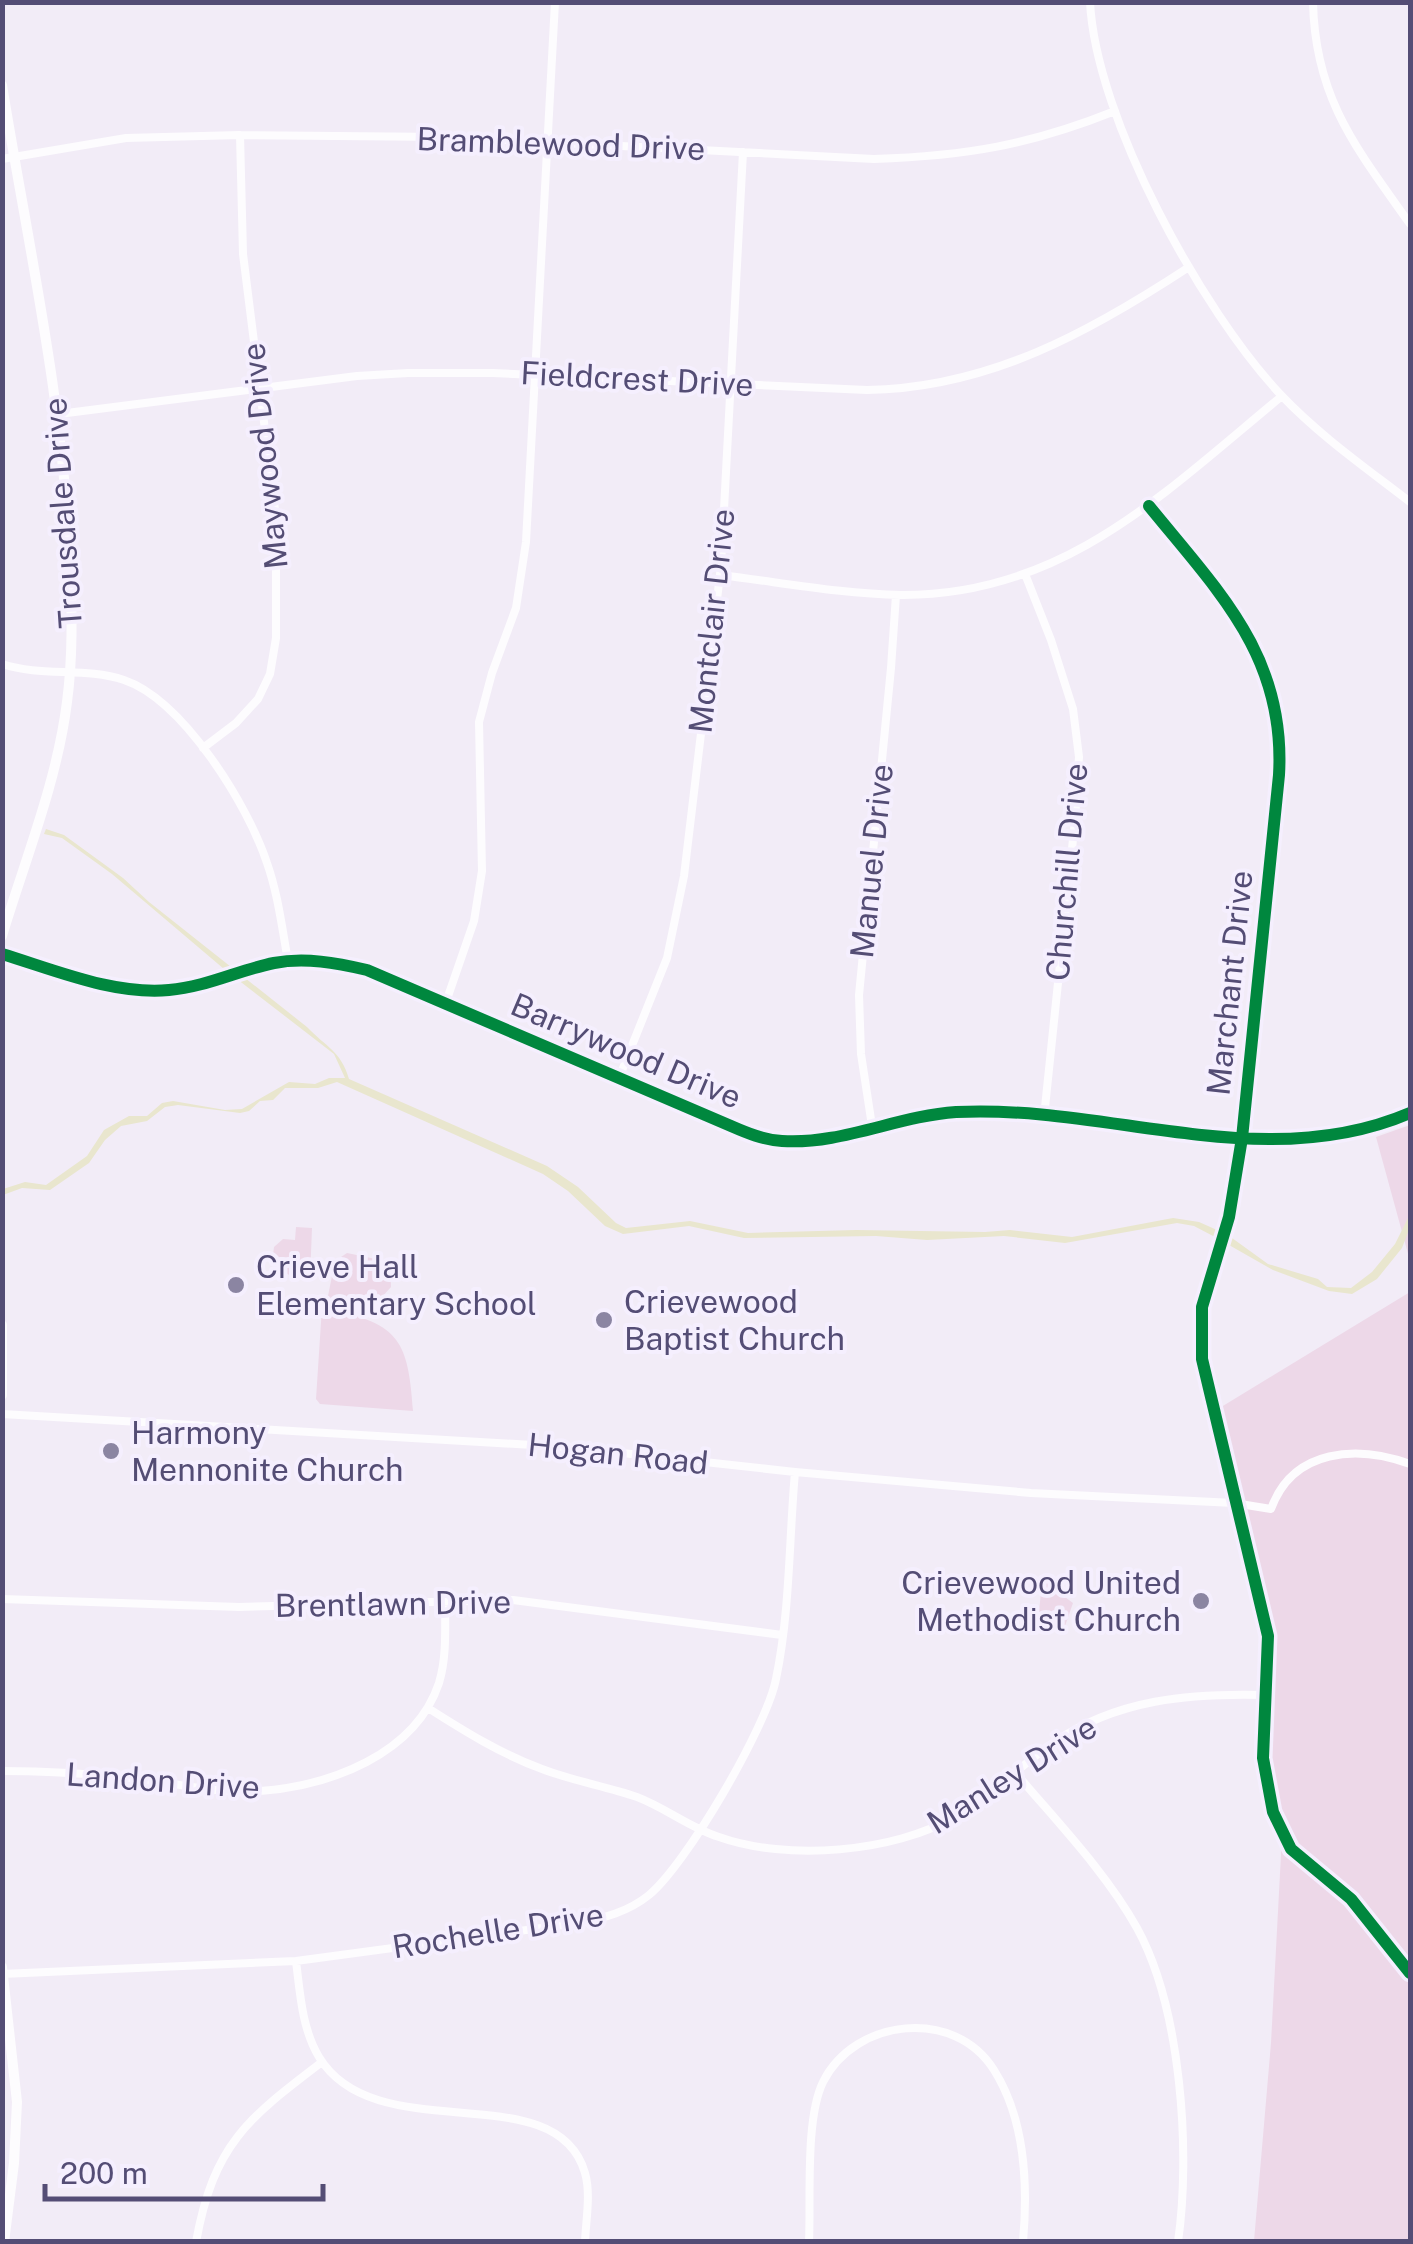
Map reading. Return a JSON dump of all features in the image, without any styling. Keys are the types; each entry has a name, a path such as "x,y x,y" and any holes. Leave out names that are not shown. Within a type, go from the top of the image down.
{"street":[{"path":"446,1002 478,898 484,827 478,727 489,682 513,617 529,515 554,2"},
{"path":"1090,2 1098,58 1116,111 1148,189 1189,267 1251,360 1282,396 1328,440 1410,502"},
{"path":"1313,2 1316,52 1328,96 1347,132 1410,224"},
{"name":"Trousdale Drive","path":"2,85 8,158 59,414 68,503 71,673 58,754 2,936"},
{"name":"Bramblewood Drive","path":"8,158 126,138 240,135 546,141 874,159 964,154 1036,139 1116,111"},
{"name":"Maywood Drive","path":"203,748 254,704 274,655 277,620 276,518 243,254 240,135"},
{"name":"Montclair Drive","path":"620,1078 656,990 676,925 720,575 743,152"},
{"name":"Fieldcrest Drive","path":"59,414 392,373 536,374 880,390 925,386 978,375 1034,355 1088,329 1189,267"},
{"path":"720,575 896,595 962,589 1025,574 1093,544 1149,506 1282,396"},
{"name":"Marchant Drive","path":"1149,506 1220,592 1247,632 1264,669 1278,720 1279,775 1242,1138 1232,1204 1204,1299 1200,1328 1205,1378 1268,1636 1265,1776 1282,1836 1304,1862 1363,1912 1410,1973"},
{"name":"Churchill Drive","path":"1025,574 1062,670 1075,718 1078,757 1076,820 1044,1117"},
{"name":"Manuel Drive","path":"872,1126 860,1054 859,995 896,595"},
{"path":"2,664 108,676 142,688 167,705 203,748 264,854 274,884 288,961"},
{"name":"Barrywood Drive","path":"2,954 128,988 172,990 288,961 333,963 367,970 722,1123 774,1140 818,1138 957,1112 1282,1140 1328,1137 1410,1114"},
{"path":"2,1325 2,1395"},
{"name":"Hogan Road","path":"2,1414 566,1447 795,1472 1048,1494 1234,1503 1271,1509 1280,1490 1300,1472 1333,1454 1370,1453 1410,1464"},
{"name":"Rochelle Drive","path":"3,1971 296,1961 578,1923 616,1914 654,1891 674,1868 762,1722 776,1678 782,1635 795,1472"},
{"name":"Brentlawn Drive","path":"2,1599 239,1607 445,1600 532,1602 782,1635"},
{"name":"Landon Drive","path":"2,1772 126,1778 225,1791 276,1789 324,1778 378,1755 402,1738 428,1708 443,1665 445,1600"},
{"name":"Manley Drive","path":"428,1708 535,1766 650,1802 732,1842 775,1849 877,1844 910,1836 954,1817 1063,1736 1136,1705 1193,1695 1264,1695"},
{"path":"1015,1772 1114,1892 1140,1934 1154,1968 1168,2020 1181,2120 1183,2186 1178,2242"},
{"path":"296,1961 307,2028 322,2062 346,2086 377,2102 517,2120 559,2135 579,2158 586,2179 584,2242"},
{"path":"3,1971 17,2102 4,2242"},
{"path":"809,2242 813,2120 824,2081 842,2056 859,2042 878,2033 908,2027 938,2031 964,2042 989,2062 1000,2079 1022,2158 1022,2242"},
{"path":"196,2242 211,2182 228,2146 269,2101 322,2062"}],"shaded area":[{"path":"46,829 64,835 123,878 307,1027 337,1056 349,1079 547,1166 626,1228 690,1221 748,1233 1010,1230 1072,1237 1173,1218 1217,1230 1215,1237 1194,1226 1177,1223 1065,1243 1004,1236 927,1240 876,1236 744,1238 689,1226 623,1234 605,1226 568,1191 543,1174 337,1082 318,1088 285,1088 273,1100 260,1101 240,1113 178,1105 165,1107 147,1121 121,1126 89,1163 50,1190 22,1188 3,1195 3,1189 25,1182 46,1185 87,1156 104,1130 129,1116 147,1116 162,1103 242,1109 289,1082 315,1084 329,1078 345,1078 334,1054 224,969 112,874 62,838 44,834"},
{"path":"1410,1125 1410,1261 1376,1137"},
{"path":"1410,1214 1402,1248 1377,1279 1352,1294 1329,1291 1273,1270 1229,1245 1232,1238 1268,1264 1318,1279 1327,1287 1351,1288 1372,1272 1395,1244"},
{"path":"296,1227 312,1228 310,1279 292,1277 272,1263 274,1247 283,1239 295,1240"},
{"path":"347,1253 390,1262 391,1287 372,1308 326,1306 335,1261"},
{"path":"1410,1292 1410,2241 1254,2241 1271,2043 1282,1836 1265,1777 1269,1653 1213,1412"},
{"path":"322,1307 367,1320 394,1337 407,1365 413,1411 320,1404 316,1399"},
{"path":"1042,1581 1073,1603 1065,1626 1038,1623"}],"cycle path":[{"path":"1149,506 1242,628 1259,660 1278,733 1279,775 1242,1138 1229,1217 1202,1307 1202,1359 1268,1636 1263,1758 1273,1812 1291,1849 1351,1899 1410,1973"},
{"path":"2,954 84,980 148,991 196,986 286,961 367,970 737,1129 775,1140 826,1139 956,1112 1013,1112 1242,1138 1298,1138 1355,1131 1410,1113"}],"place":[{"name":"Crieve Hall Elementary School","path":"236,1285"},
{"name":"Crievewood Baptist Church","path":"604,1320"},
{"name":"Harmony Mennonite Church","path":"111,1451"},
{"name":"Crievewood United Methodist Church","path":"1201,1601"}]}
